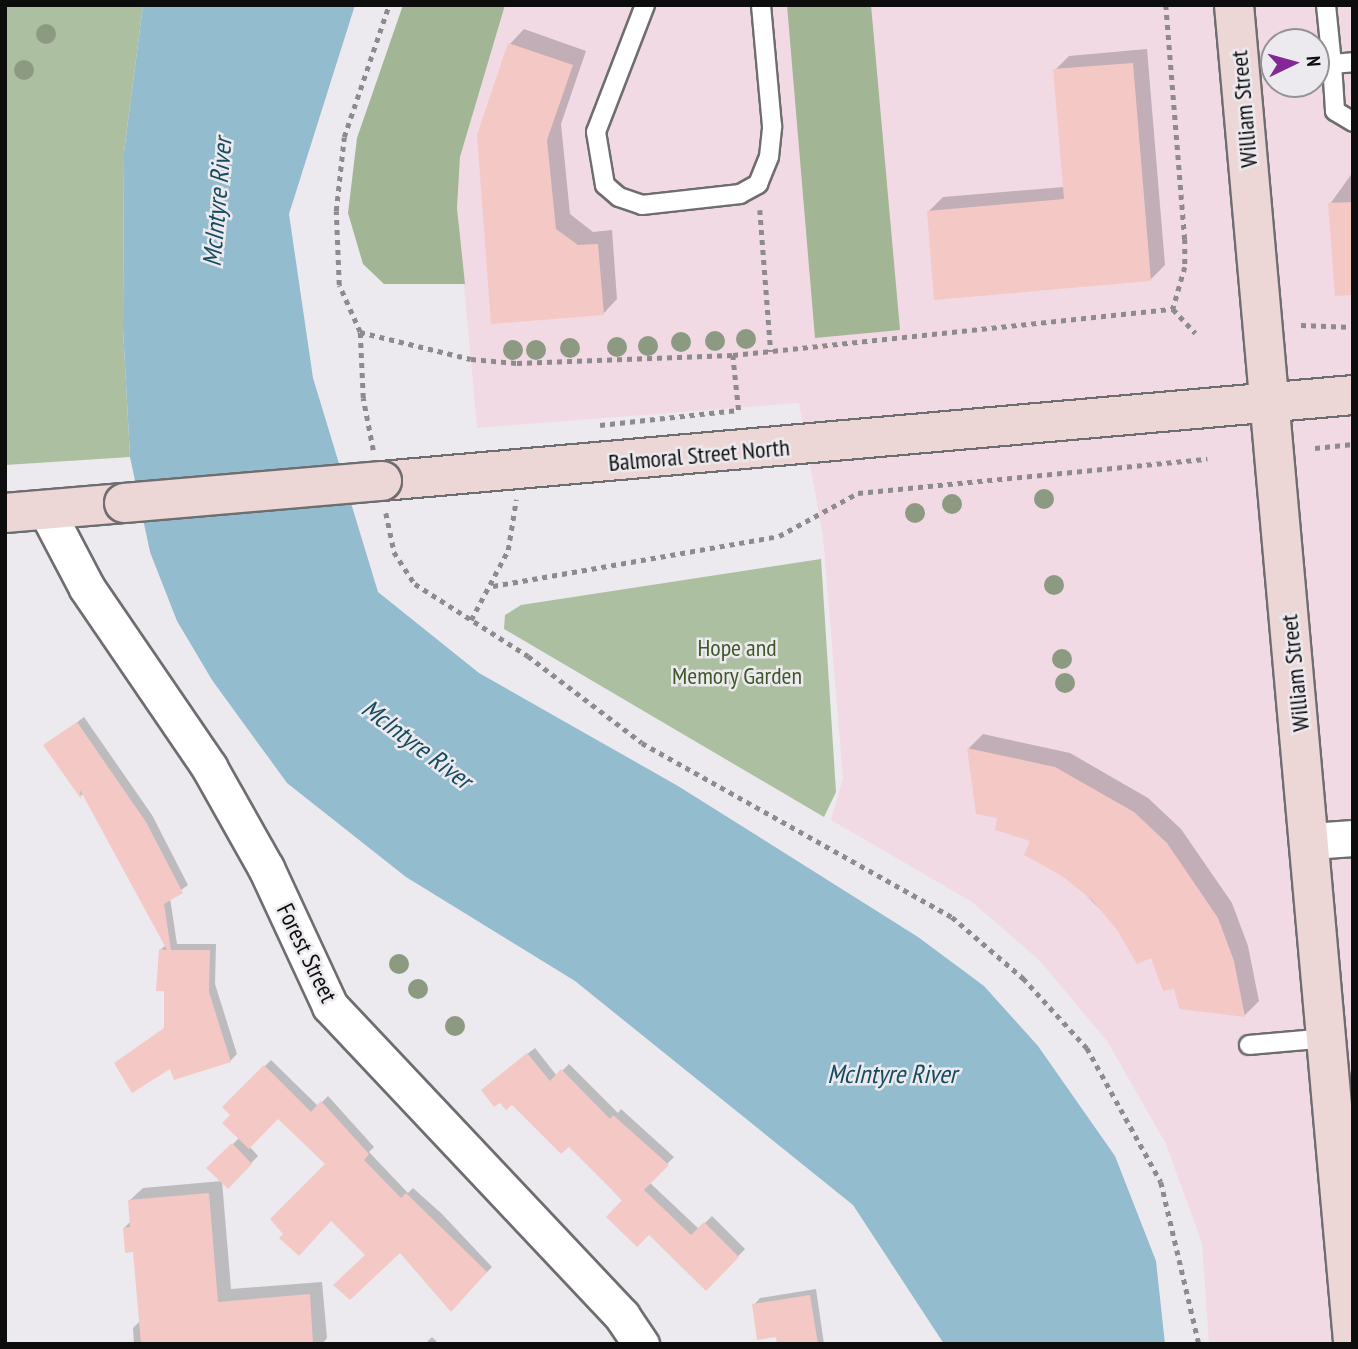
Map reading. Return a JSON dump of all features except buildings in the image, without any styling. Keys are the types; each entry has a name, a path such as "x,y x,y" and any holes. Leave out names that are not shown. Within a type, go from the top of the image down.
{"main road":[{"name":"William Street","path":"1234,5 1311,841 1353,1342"},
{"name":"Balmoral Street North","path":"5,513 743,451 1353,394"}],"street":[{"name":"Forest Street","path":"46,510 87,588 215,778 266,868 330,1006 622,1316 641,1344"},
{"path":"1311,841 1353,838"}],"lane":[{"path":"645,5 596,132 605,185 619,197 642,205 740,194 758,184 769,157 772,126 761,5"},
{"path":"1326,5 1335,111 1353,122"},
{"path":"1332,64 1353,62"},
{"path":"1249,1045 1328,1038"}],"path":[{"path":"389,5 344,136 336,211 339,285 360,332 363,398 394,552 415,584 528,656 642,743 952,917 1023,978 1087,1048 1161,1182 1199,1344"},
{"path":"1166,5 1185,239 1185,267 1173,309"},
{"path":"758,184 771,352"},
{"path":"360,332 471,359 517,363 771,352 1173,309"},
{"path":"1173,309 1195,333"},
{"path":"1301,325 1329,330 1353,327"},
{"path":"733,355 743,451"},
{"path":"1315,448 1353,444"},
{"path":"493,586 779,536 858,493 1207,459"},
{"path":"471,620 493,586 508,550 516,508 515,471"}],"shaded area":[{"path":"505,5 1353,5 1353,1344 1209,1344 1202,1243 1166,1144 1107,1041 1039,960 972,902 831,820 843,778 823,536 799,403 477,428 457,208 460,157"}],"green space":[{"path":"5,5 143,5 124,152 123,328 130,457 5,465"},
{"path":"403,5 505,5 460,157 457,208 465,284 384,284 363,264 348,213 357,138"},
{"path":"787,5 871,5 900,330 815,338"},
{"name":"Hope and Memory Garden","path":"821,559 836,792 824,817 504,629 505,615 521,605"}],"water":[{"name":"McIntyre River","path":"143,5 355,5 289,214 313,378 378,592 479,673 678,786 918,937 984,986 1038,1046 1115,1156 1156,1261 1165,1344 944,1344 853,1205 575,981 406,877 287,783 212,680 177,621 150,552 130,457 123,328 124,152"}]}
